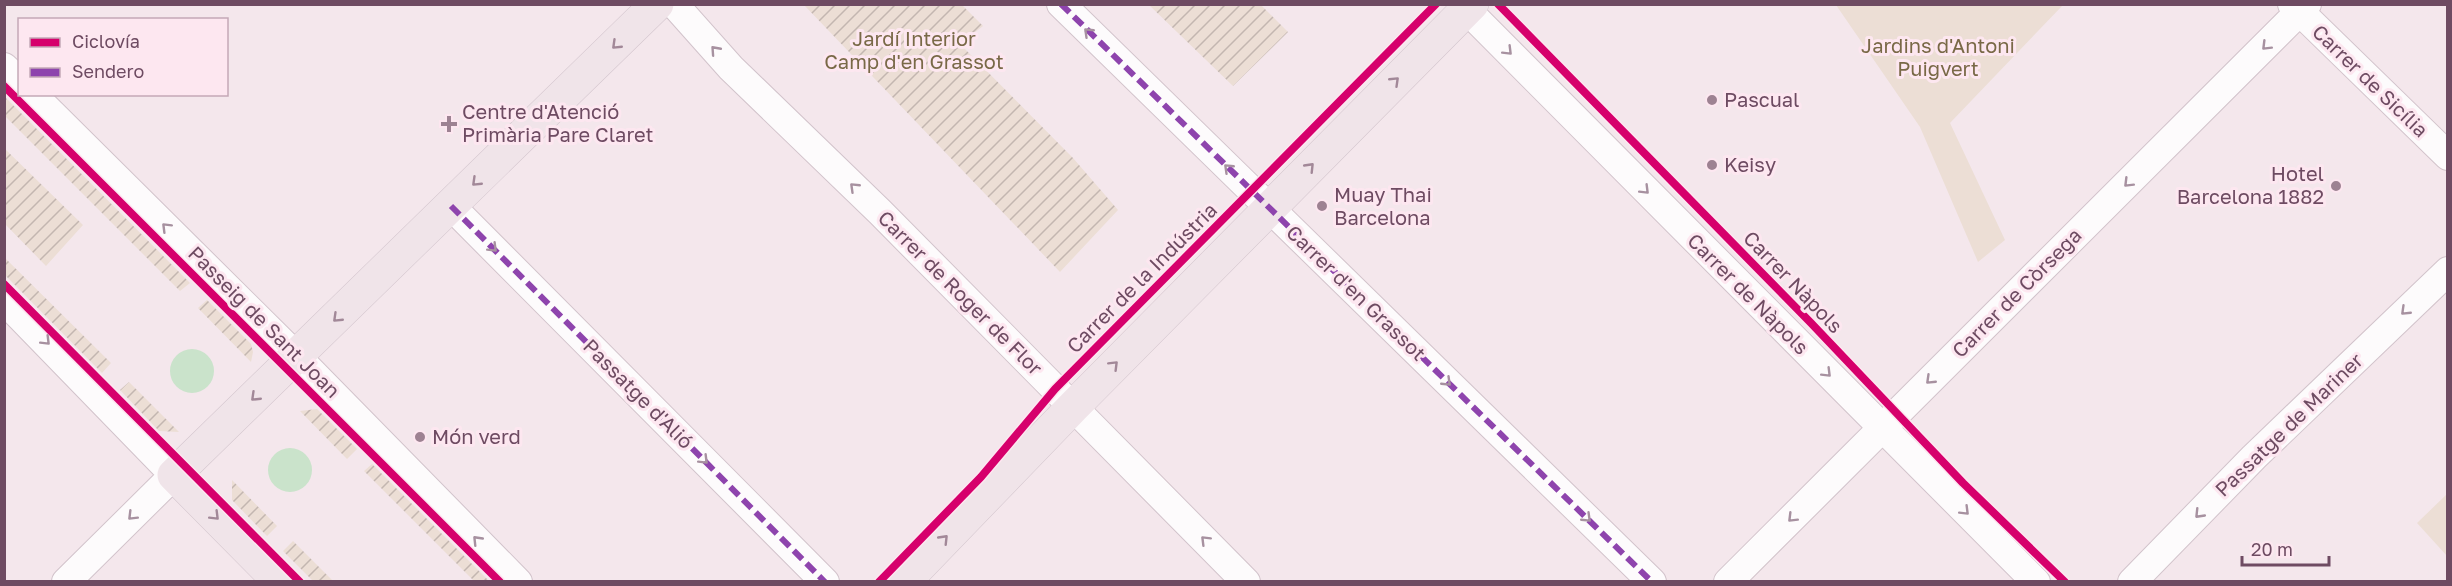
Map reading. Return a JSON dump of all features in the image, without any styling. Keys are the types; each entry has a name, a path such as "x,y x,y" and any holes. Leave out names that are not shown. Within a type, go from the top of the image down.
{"main road":[{"path":"280,582 174,475 657,4"},
{"path":"904,582 1466,6"}],"street":[{"name":"Carrer de Roger de Flor","path":"674,4 731,68 871,204 1246,582"},
{"name":"Carrer d'en Grassot","path":"1061,4 1652,582"},
{"name":"Carrer de Nàpols","path":"1466,6 2036,582"},
{"name":"Carrer de Còrsega","path":"1728,582 2300,7"},
{"name":"Carrer de Sicília","path":"2300,7 2448,156"},
{"path":"4,67 18,80"},
{"name":"Passeig de Sant Joan","path":"35,96 297,357 518,582"},
{"name":"Passatge d'Alió","path":"451,206 825,582"},
{"name":"Passatge de Mariner","path":"2132,582 2254,457 2448,271"},
{"path":"4,300 174,475 66,582"}],"green space":[{"name":"Jardí Interior Camp d'en Grassot","path":"804,5 962,5 983,26 960,44 1073,158 1118,210 1060,272"},
{"path":"1149,5 1261,5 1288,32 1233,86"},
{"name":"Jardins d'Antoni Puigvert","path":"1836,5 2063,5 1950,123 2005,240 1978,262 1920,127"},
{"path":"4,97 190,283 180,291 5,116"},
{"path":"4,148 83,225 46,266 5,224"},
{"path":"4,257 111,363 102,373 5,275"},
{"path":"207,300 251,344 253,352 251,362 198,308"},
{"path":"129,382 179,432 159,431 120,390"},
{"path":"317,409 357,449 347,459 300,411"},
{"path":"372,464 489,581 474,581 364,471"},
{"path":"232,480 277,526 267,536 232,500"},
{"path":"2447,494 2447,556 2417,523"},
{"path":"293,541 333,581 313,581 283,551"}],"shaded area":[{"path":"192,349 207,356 214,371 207,386 192,393 177,386 170,371 177,356"},
{"path":"290,448 305,455 312,470 305,485 290,492 275,485 268,470 275,455"}],"marked path":[{"path":"1061,4 1652,582"},
{"path":"451,206 825,582"}],"cycle path":[{"name":"Carrer de la Indústria","path":"879,582 981,477 1055,389 1436,4"},
{"name":"Carrer Nàpols","path":"1498,4 1811,323 1963,483 2065,582"},
{"path":"4,86 500,582"},
{"path":"4,284 300,582"}],"place":[{"name":"Pascual","path":"1712,100"},
{"name":"Centre d'Atenció Primària Pare Claret","path":"449,124"},
{"name":"Keisy","path":"1712,165"},
{"name":"Hotel Barcelona 1882","path":"2336,186"},
{"name":"Muay Thai Barcelona","path":"1322,206"},
{"name":"Món verd","path":"420,437"}]}
